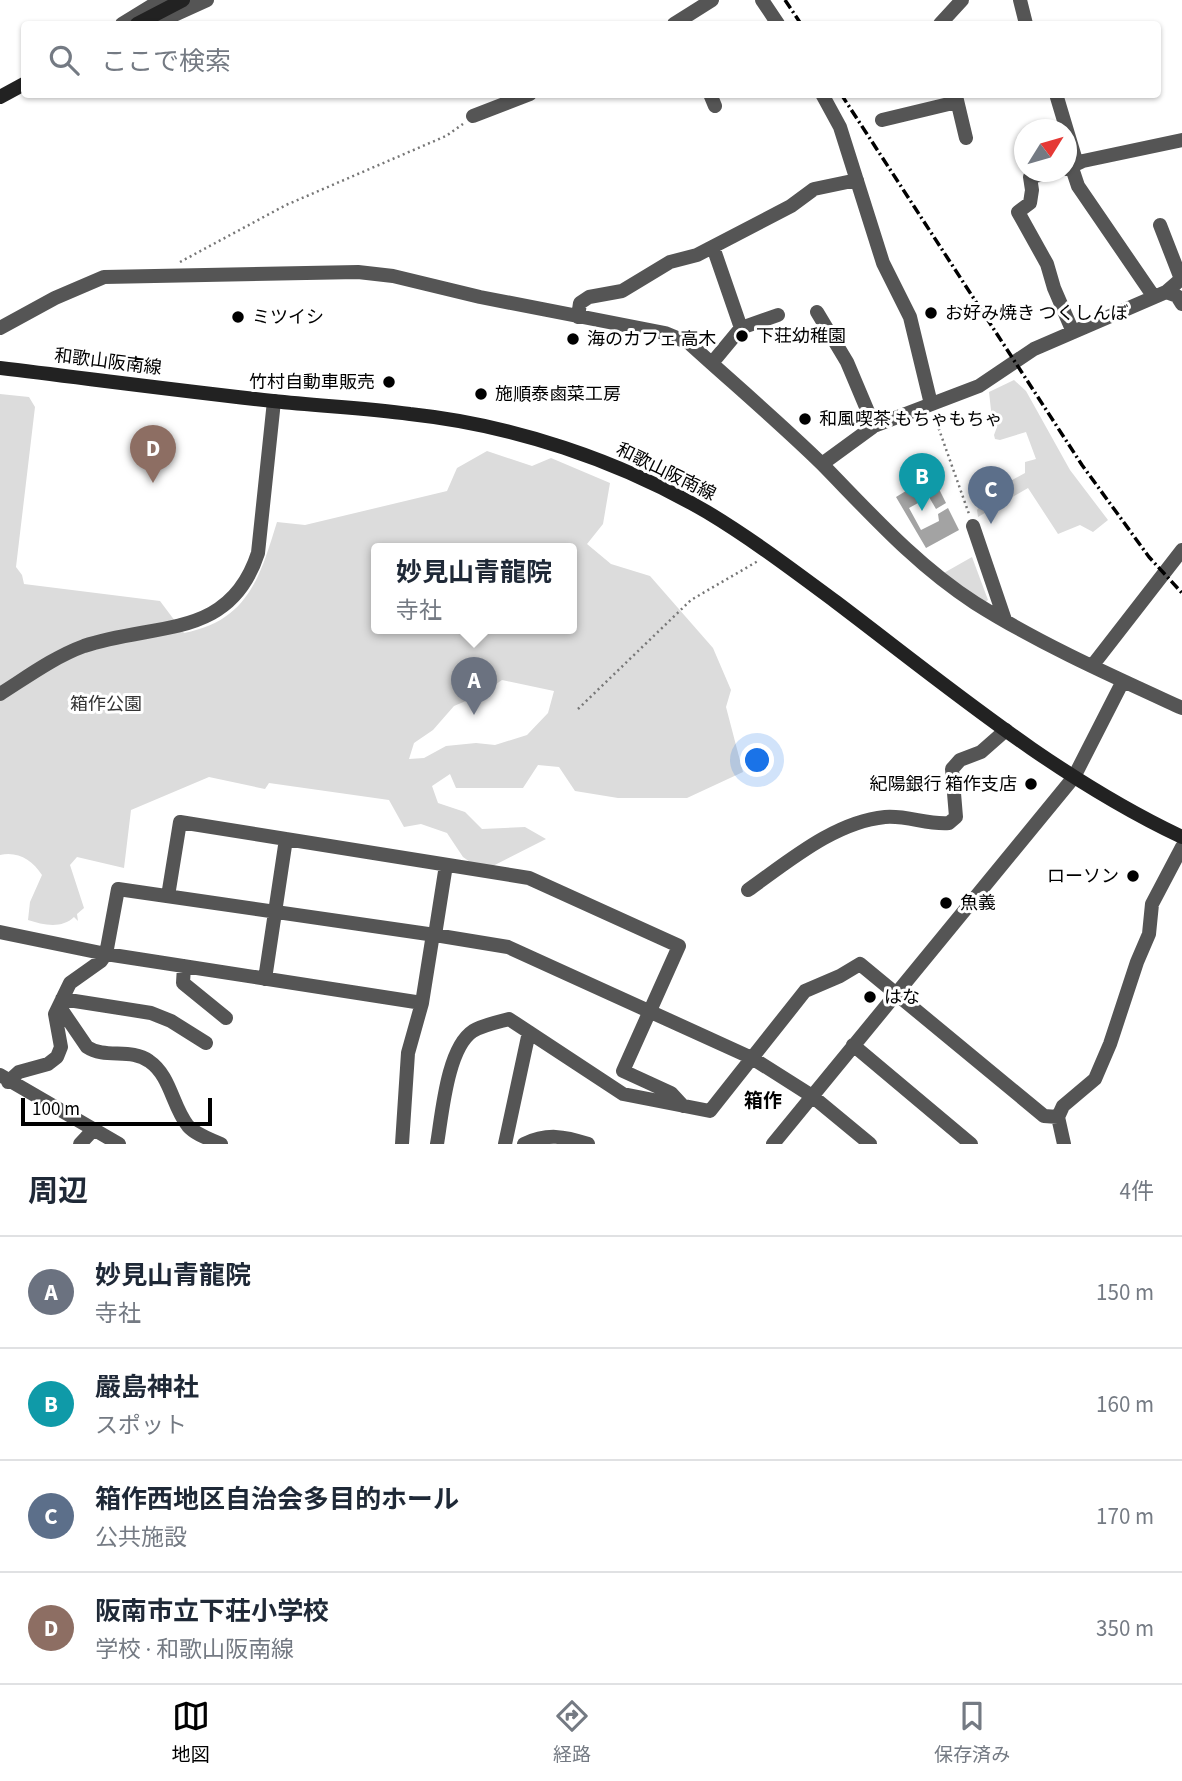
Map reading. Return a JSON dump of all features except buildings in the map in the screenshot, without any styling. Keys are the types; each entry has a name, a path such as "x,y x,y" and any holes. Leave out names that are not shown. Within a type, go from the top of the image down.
{"main road":[{"path":"142,21 183,0"},
{"path":"0,97 21,86"},
{"name":"和歌山阪南線","path":"0,368 274,401 412,414 468,423 553,445 635,475 706,512 769,552 1006,730 1074,777 1139,817 1182,837"}],"street":[{"path":"127,21 162,0"},
{"path":"161,21 207,0"},
{"path":"680,21 712,0"},
{"path":"762,0 776,21"},
{"path":"943,21 962,0"},
{"path":"1020,0 1025,21"},
{"path":"473,116 520,98"},
{"path":"824,98 840,127 883,263 910,317 931,404"},
{"path":"882,120 956,98 967,138"},
{"path":"1057,98 1061,119"},
{"path":"1077,164 1083,160 1182,140"},
{"path":"578,317 580,303 589,297 622,292 670,262 697,255 791,206 814,189 857,180"},
{"path":"1031,182 1030,203 1018,212 1047,264 1073,332"},
{"path":"1077,182 1160,295 1177,296 1182,304"},
{"path":"822,464 874,426 979,386 1034,349 1160,295 1182,279 1160,225"},
{"path":"713,247 741,327"},
{"path":"0,328 55,298 104,277 358,272 393,276 480,297 665,333 689,343 712,363 822,464 863,508 933,572 974,602 1092,666 1182,708"},
{"path":"817,312 847,362 874,426"},
{"path":"712,363 741,327 778,315"},
{"path":"0,694 44,665 82,647 124,635 196,622 238,595 252,573 258,553 274,401"},
{"path":"973,526 1005,620"},
{"path":"1092,666 1182,550"},
{"path":"773,1144 1074,777 1124,681"},
{"path":"748,890 812,846 862,822 884,817 902,817 949,823 956,817 952,769 960,760 981,752 1006,730"},
{"path":"168,896 180,822 529,877 679,946 624,1071 671,1093 683,1106"},
{"path":"265,979 286,839"},
{"path":"1063,1144 1058,1117 1063,1106 1095,1079 1149,934 1152,904 1182,846"},
{"path":"402,1144 408,1053 422,1003 446,865"},
{"path":"4,1078 48,1063 57,1057 61,1047 55,1014 70,982 102,961 106,954 118,889 508,947 752,1058 812,1096 870,1144"},
{"path":"0,932 106,954 422,1003"},
{"path":"437,1144 454,1058 463,1040 474,1030 509,1019 623,1094 709,1111 805,991 860,964 1044,1115 1058,1117"},
{"path":"184,966 183,984 226,1018"},
{"path":"60,1002 152,1013 171,1021 206,1043"},
{"path":"60,1002 87,1047 93,1052 136,1055 149,1060 166,1080 189,1127 199,1135 221,1144"},
{"path":"505,1144 529,1032"},
{"path":"853,1045 971,1144"},
{"path":"4,1078 119,1144"},
{"path":"80,1144 94,1129"},
{"path":"524,1144 554,1135 588,1144"}],"path":[{"path":"179,262 286,205 446,136 473,116"},
{"path":"931,404 973,526"},
{"path":"578,709 691,600 754,563"}],"green space":[{"path":"1014,380 1026,391 1070,470 1108,520 1093,532 1080,525 1058,534 1028,488 978,517 977,510 988,498 1025,473 1025,462 1036,459 1026,432 995,439 997,427 989,392"},
{"name":"箱作公園","path":"0,394 29,397 35,407 16,567 24,584 160,601 184,633 206,627 223,618 248,594 264,561 277,522 305,525 447,491 457,468 487,451 532,466 551,458 610,483 603,524 587,544 611,564 650,576 713,648 731,690 726,707 743,772 687,798 618,798 575,791 559,767 538,765 523,788 456,788 450,774 432,786 438,803 465,812 482,829 525,827 546,839 483,871 463,857 447,833 421,824 404,827 389,800 269,783 265,789 209,777 131,810 124,868 77,857 70,865 84,908 77,914 78,921 74,917 64,923 52,925 28,920 30,902 42,875 24,858 0,855","holes":["502,680 554,691 548,713 527,735 495,745 476,743 446,746 424,758 409,759 414,743 433,730 454,706 480,695"]},
{"path":"972,557 988,600 984,603 942,574"}],"shaded area":[{"path":"932,475 946,503 936,509 929,497 909,508 921,530 939,521 938,514 948,508 959,530 926,548 896,497"}],"railway":[{"path":"785,0 799,21"},
{"path":"844,98 1082,465 1149,557 1182,593"}],"place":[{"name":"お好み焼き つくしんぼ","path":"931,313"},
{"name":"ミツイシ","path":"238,317"},
{"name":"下荘幼稚園","path":"742,336"},
{"name":"海のカフェ 高木","path":"573,339"},
{"name":"竹村自動車販売","path":"389,382"},
{"name":"施順泰鹵菜工房","path":"481,394"},
{"name":"和風喫茶 もちゃもちゃ","path":"805,419"},
{"name":"阪南市立下荘小学校","path":"153,483"},
{"name":"嚴島神社","path":"922,511"},
{"name":"箱作西地区自治会多目的ホール","path":"991,524"},
{"name":"妙見山青龍院","path":"474,715"},
{"name":"紀陽銀行 箱作支店","path":"1031,784"},
{"name":"ローソン","path":"1133,876"},
{"name":"魚義","path":"946,903"},
{"name":"はな","path":"870,997"}],"district":[{"name":"箱作","path":"763,1101"}]}
